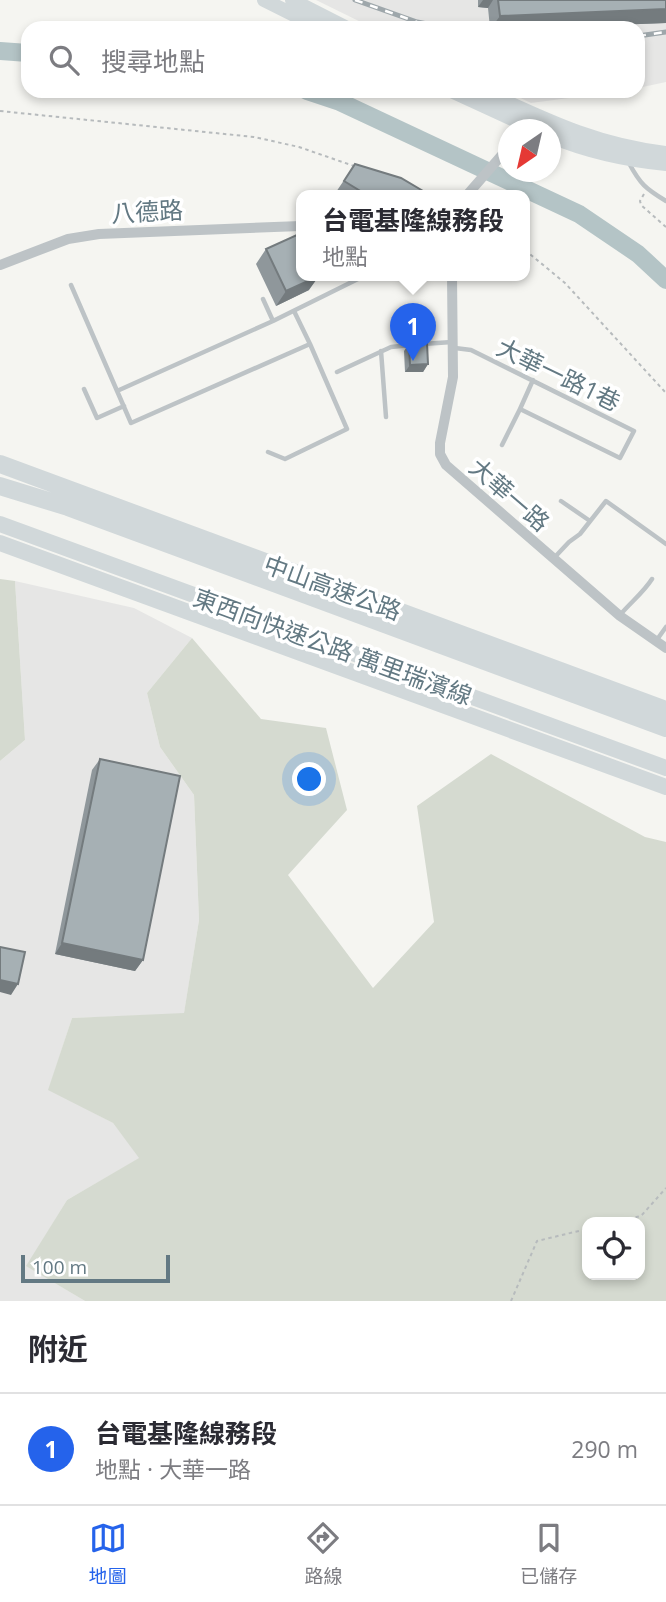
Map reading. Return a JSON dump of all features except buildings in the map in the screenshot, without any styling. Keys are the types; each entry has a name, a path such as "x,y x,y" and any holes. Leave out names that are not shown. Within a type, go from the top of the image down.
{"highway":[{"path":"0,455 23,464 50,482"},
{"name":"中山高速公路","path":"0,464 666,710"},
{"name":"中山高速公路","path":"0,486 68,507 666,728"},
{"path":"0,493 68,507"},
{"name":"東西向快速公路 萬里瑞濱線","path":"0,524 666,768"},
{"name":"東西向快速公路 萬里瑞濱線","path":"0,543 666,787"}],"main road":[{"path":"264,0 306,21"},
{"path":"292,0 333,21"},
{"path":"468,98 518,119"},
{"path":"493,98 523,119"},
{"path":"561,132 633,150 666,153"},
{"path":"561,140 627,160 666,163"}],"street":[{"path":"471,190 498,160"},
{"name":"八德路","path":"0,265 68,239 99,234 296,226"},
{"name":"大華一路","path":"452,281 452,387 442,429 440,454 446,466 620,616 666,648"}],"lane":[{"path":"627,160 646,190 666,201"},
{"path":"117,391 273,321 354,281"},
{"path":"71,285 131,423 310,344"},
{"path":"263,299 273,321"},
{"path":"268,452 285,459 347,429 294,311"},
{"name":"大華一路1巷","path":"337,372 391,347 454,346 471,350 634,431 620,458 520,410 502,445"},
{"path":"381,351 386,417"},
{"path":"520,410 533,380"},
{"path":"83,389 97,418 124,406"},
{"path":"561,501 590,521"},
{"path":"553,559 606,502 666,544"},
{"path":"620,616 635,596 644,592 652,579"},
{"path":"656,642 666,627"}],"path":[{"path":"0,111 254,136 299,147 362,170"},
{"path":"646,190 640,201 641,205 666,227"},
{"path":"530,254 565,283 666,393"},
{"path":"637,1217 641,1216 666,1188"},
{"path":"511,1301 537,1241 582,1230"}],"shaded area":[{"path":"316,0 666,0 666,82 645,86 645,21 359,21"},
{"path":"521,98 569,98 531,103"},
{"path":"0,579 15,581 25,740 0,761"},
{"path":"15,581 134,608 192,638 147,693 160,747 194,795 199,920 184,1014 72,1018 49,1089 113,1123 140,1158 67,1200 27,1266 85,1301 0,1301 0,761 25,740"},
{"path":"192,638 261,719 326,728 347,810 288,875 373,988 434,922 417,806 491,754 645,837 666,842 666,1301 85,1301 26,1266 67,1200 139,1158 113,1123 48,1090 72,1018 184,1013 199,920 194,795 160,747 147,693"}],"waterway":[{"path":"0,51 21,52"},
{"path":"328,98 528,190"},
{"path":"530,191 579,214 638,254 666,280"}],"railway":[{"path":"355,0 414,21"},
{"path":"645,35 666,32"}],"place":[{"name":"台電基隆線務段","path":"413,361"}]}
